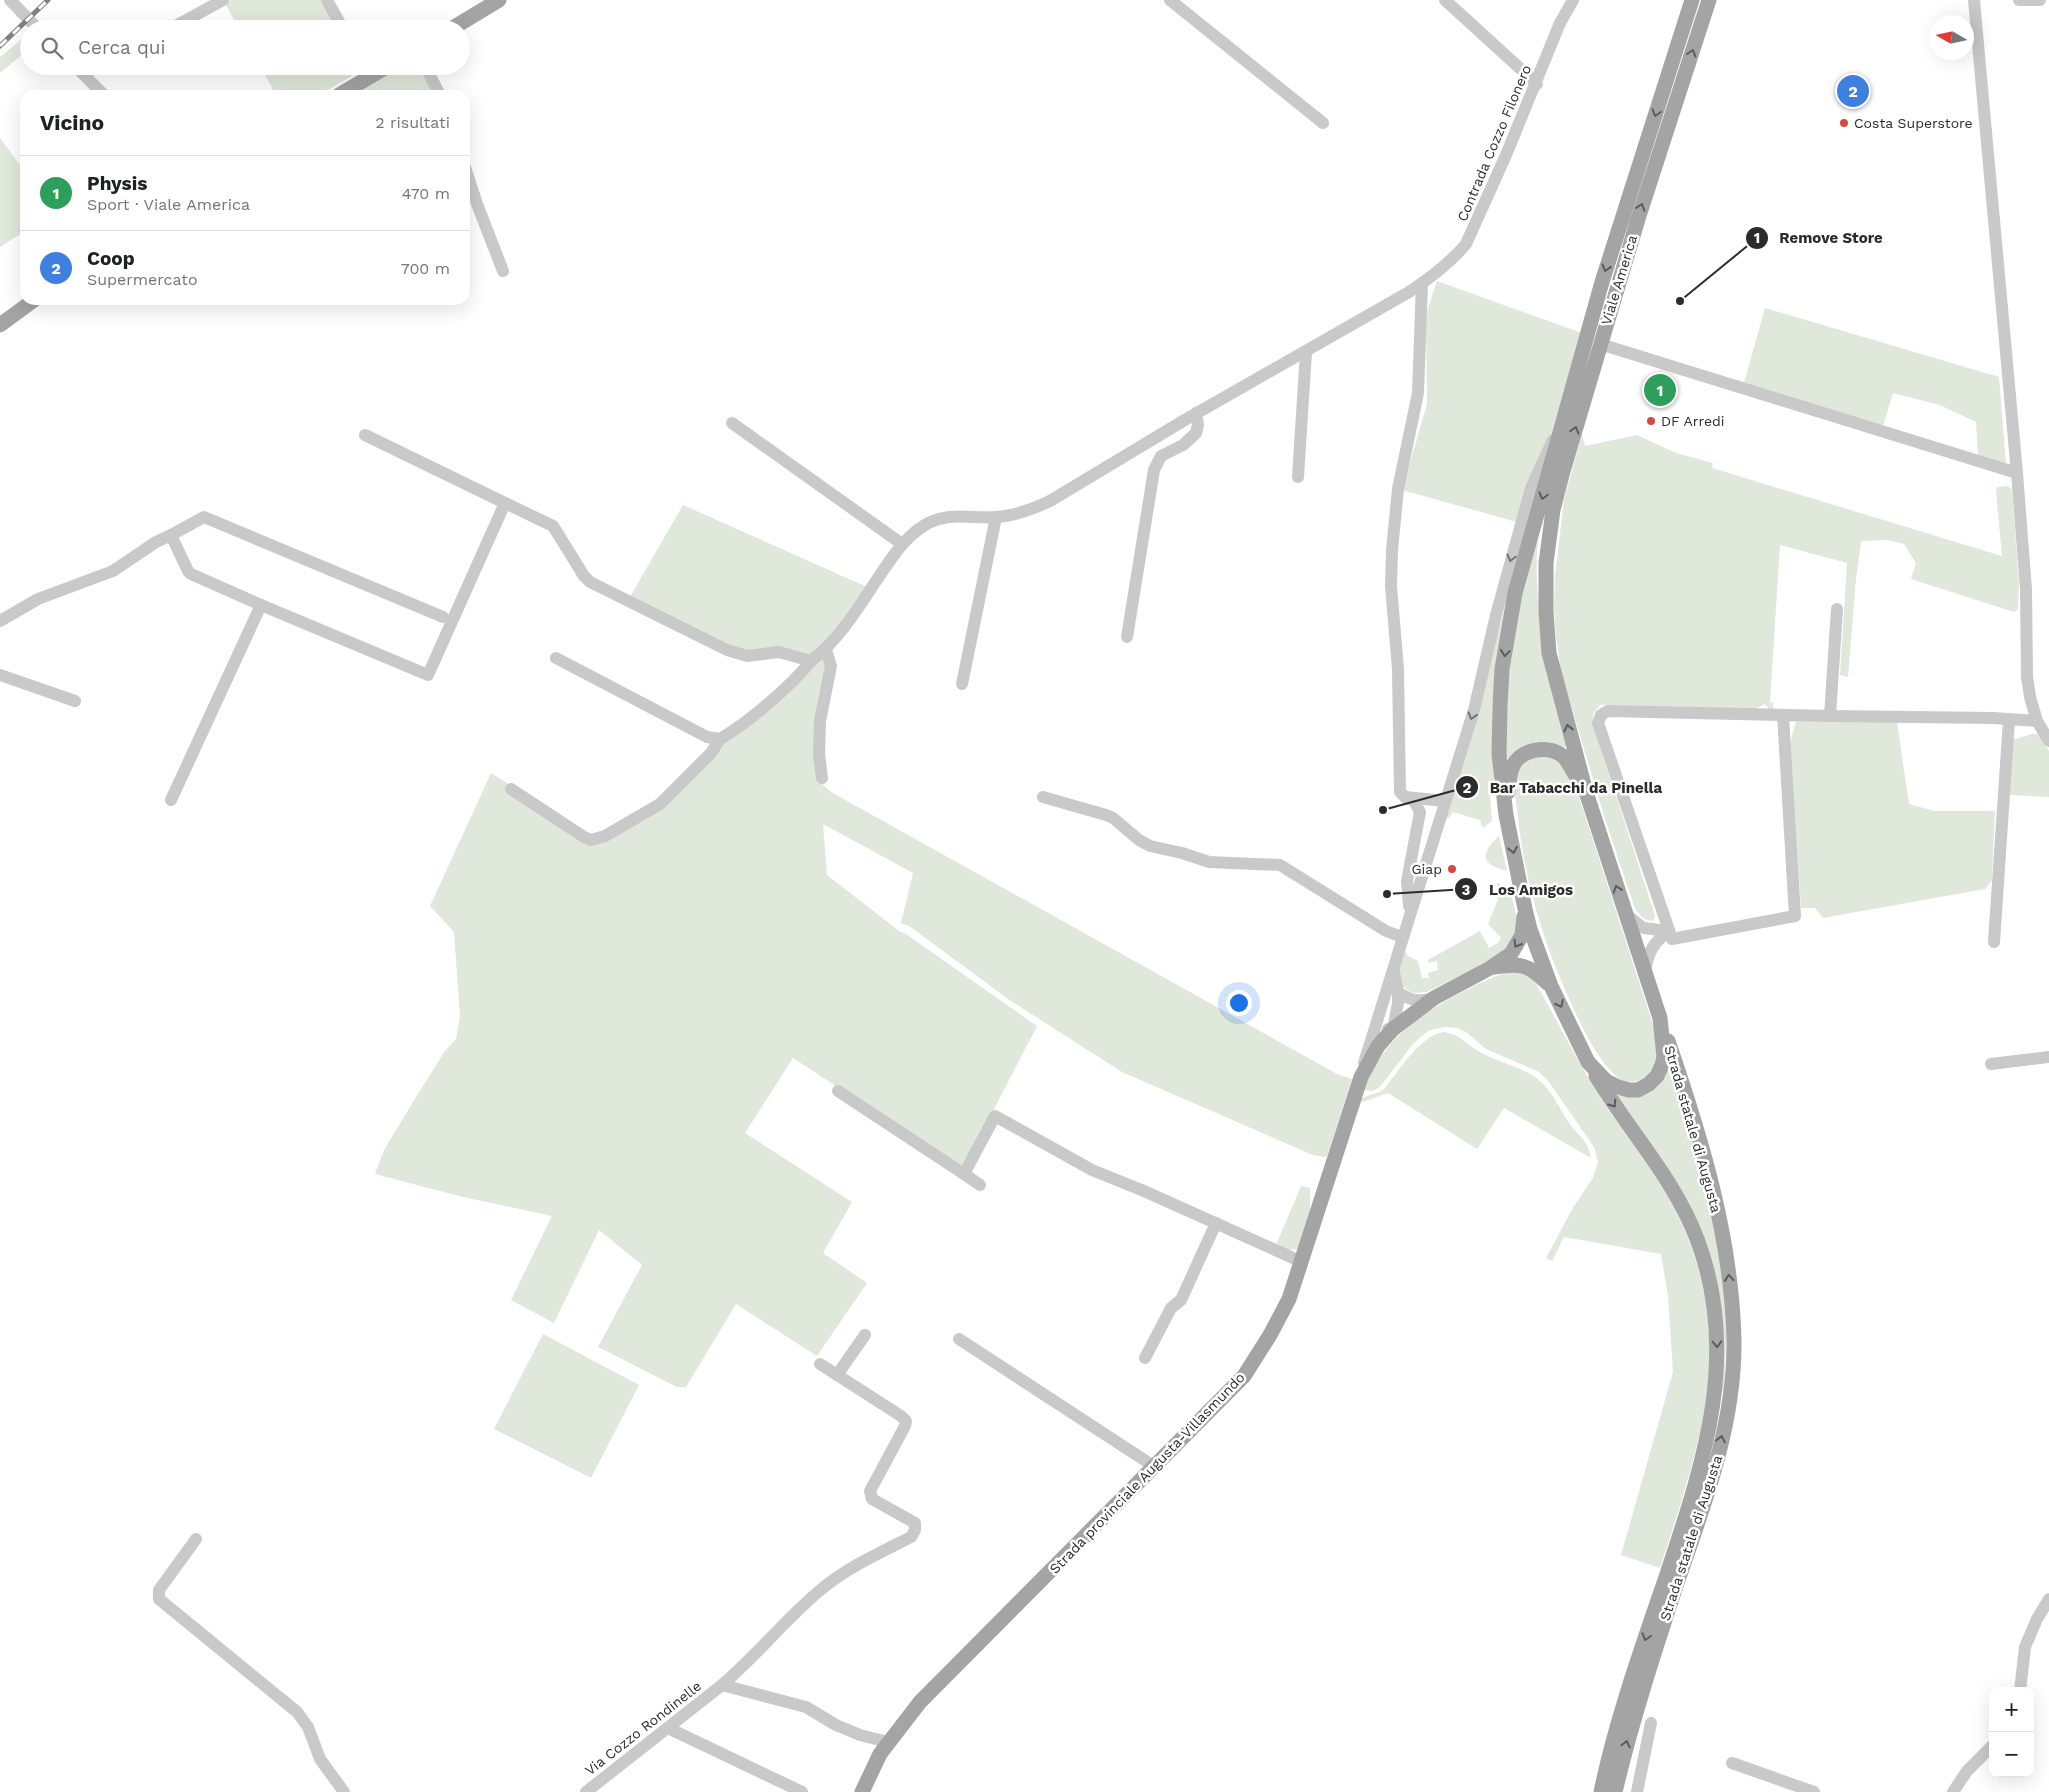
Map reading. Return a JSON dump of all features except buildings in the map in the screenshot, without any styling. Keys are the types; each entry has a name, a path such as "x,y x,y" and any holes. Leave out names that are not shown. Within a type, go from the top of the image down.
{"main road":[{"path":"466,20 499,0"},
{"name":"Viale America","path":"1506,815 1500,754 1502,669 1515,593 1602,282 1692,0"},
{"name":"Viale America","path":"1586,792 1549,653 1546,611 1546,563 1553,510 1638,219 1709,0"},
{"path":"345,90 362,75"},
{"path":"0,325 27,305"},
{"path":"1533,750 1554,751 1564,757 1586,792 1660,1018 1664,1057 1657,1076 1649,1084 1638,1090 1618,1087 1606,1081 1588,1062 1551,986 1525,910 1506,815 1512,767 1524,754 1533,750"},
{"name":"Strada provinciale Augusta-Villasmundo","path":"862,1792 880,1754 920,1702 1244,1376 1270,1335 1285,1306 1302,1262 1361,1077 1378,1046 1393,1029 1434,998 1490,968 1511,954 1522,935 1525,910"},
{"path":"1490,968 1525,965 1534,970 1551,986"},
{"name":"Strada statale di Augusta","path":"1615,1792 1630,1729 1647,1674 1709,1490 1727,1410 1734,1342 1728,1260 1714,1193 1677,1067 1660,1018"},
{"name":"Strada statale di Augusta","path":"1588,1062 1610,1099 1664,1175 1691,1224 1707,1270 1715,1305 1718,1358 1715,1397 1696,1487 1626,1698 1609,1754 1601,1792"}],"street":[{"path":"10,0 29,20"},
{"path":"186,20 223,0"},
{"path":"327,0 338,20"},
{"path":"1170,0 1323,123"},
{"path":"1445,0 1536,84"},
{"name":"Contrada Cozzo Filonero","path":"511,789 584,837 596,839 630,822 668,798 711,752 720,739 749,719 804,671 811,661 826,650 902,544 924,526 949,516 996,517 1029,511 1050,501 1196,413 1306,352 1422,283 1466,244 1536,84 1560,23 1573,0"},
{"path":"1974,0 2017,473 2026,588 2027,676 2030,697 2037,721 2049,741"},
{"path":"2019,0 2040,0"},
{"path":"85,75 99,90"},
{"path":"430,75 437,90"},
{"path":"470,184 502,271"},
{"path":"1410,913 1408,881 1420,812 1414,801 1400,792 1398,669 1391,578 1398,489 1418,393 1422,283"},
{"path":"1600,344 2017,473"},
{"path":"1298,477 1306,352"},
{"path":"1127,637 1154,470 1161,456 1183,445 1196,433 1198,425 1196,413"},
{"path":"1361,1077 1402,937 1474,710 1496,614 1531,488 1565,415"},
{"path":"732,423 902,544"},
{"path":"364,435 552,526 584,576 590,582 727,650 748,656 779,652 811,661"},
{"path":"171,535 191,574 261,606 428,675 505,503"},
{"path":"0,621 38,599 113,571 156,542 204,517 443,617"},
{"path":"962,684 996,517"},
{"path":"171,800 261,606"},
{"path":"1830,716 1837,609"},
{"path":"822,778 819,754 820,721 832,666 826,650"},
{"path":"556,658 707,737 720,739"},
{"path":"0,675 75,701"},
{"path":"1783,715 1794,916 1672,939 1598,723 1601,715 1608,711 1993,718 2037,721"},
{"path":"1994,942 2009,720"},
{"path":"1405,796 1445,801"},
{"path":"1043,797 1113,818 1139,840 1150,846 1182,853 1209,862 1280,865 1386,931 1402,937"},
{"path":"1626,913 1643,928 1669,931"},
{"path":"1645,972 1648,954 1655,943 1669,931"},
{"path":"1376,1022 1382,1029 1393,1029 1398,1004 1394,967"},
{"path":"1398,992 1406,998 1414,1000 1434,998"},
{"path":"1991,1064 2049,1057"},
{"path":"838,1091 980,1185"},
{"path":"964,1174 995,1116 1092,1170 1302,1262"},
{"path":"1145,1358 1170,1308 1181,1300 1216,1223"},
{"path":"837,1375 865,1335"},
{"path":"958,1340 1155,1467"},
{"path":"722,1685 746,1665 792,1615 820,1590 851,1568 911,1537 915,1530 916,1523 872,1499 870,1491 905,1426 906,1420 820,1364"},
{"path":"196,1539 159,1590 159,1599 297,1712 308,1727 320,1760 344,1792"},
{"path":"2020,1687 2025,1647 2036,1618 2049,1599"},
{"name":"Via Cozzo Rondinelle","path":"586,1792 722,1685 806,1707 836,1725 860,1735 888,1742"},
{"path":"1637,1792 1651,1723"},
{"path":"668,1728 802,1792"},
{"path":"1953,1792 1966,1771 1989,1749"},
{"path":"1732,1763 1814,1792"}],"shaded area":[{"path":"231,0 322,0 333,20 234,20 225,3"},
{"path":"20,40 20,56 0,73 0,57"},
{"path":"265,75 353,75 328,90 273,90"},
{"path":"387,75 426,75 434,90 362,90"},
{"path":"0,138 20,165 20,234 0,247"},
{"path":"1437,281 1582,333 1551,435 1517,522 1402,490 1427,404 1426,325 1428,308"},
{"path":"1765,308 1999,377 2006,464 1978,456 1976,422 1940,405 1893,393 1883,426 1744,383"},
{"path":"1582,434 1585,446 1637,435 1676,453 1713,463 1712,468 2002,556 1996,492 1997,487 2008,486 2012,490 2019,583 2018,609 2014,612 1911,579 1916,563 1904,544 1887,540 1861,541 1848,677 1840,675 1847,563 1780,545 1770,702 1773,703 1773,709 1769,709 1765,704 1755,709 1600,705 1593,714 1593,726 1653,909 1655,917 1653,921 1646,920 1637,912 1634,906 1604,816 1561,672 1554,607 1555,576 1564,499"},
{"path":"683,505 867,587 838,628 815,653 807,655 744,652 630,597"},
{"path":"1538,538 1537,590 1540,616 1544,642 1568,746 1561,747 1542,742 1533,743 1523,748 1510,759 1505,756 1506,690 1520,600"},
{"path":"1512,582 1499,644 1492,706 1494,779 1490,796 1492,821 1483,828 1480,820 1453,812 1449,818 1446,818"},
{"path":"824,657 828,667 820,782 831,792 1337,1074 1352,1079 1327,1156 1324,1157 1313,1155 1122,1072 1011,1001 909,926 901,923 913,873 823,824 827,875 899,931 1037,1026 963,1169 793,1058 745,1133 852,1202 823,1253 867,1283 817,1356 736,1304 686,1387 677,1387 598,1347 642,1265 599,1230 554,1323 511,1300 552,1216 463,1197 375,1174 384,1150 445,1051 456,1039 460,1016 454,932 430,906 491,773 507,783 506,791 580,841 642,821 728,739"},
{"path":"1796,721 1897,722 1909,804 1934,811 1995,811 1992,880 1985,889 1823,918 1815,908 1801,908 1790,743"},
{"path":"2038,734 2049,751 2049,797 2009,795 2012,740"},
{"path":"1532,755 1553,756 1569,772 1575,785 1659,1043 1656,1067 1647,1078 1640,1081 1622,1081 1608,1068 1597,1053 1567,995 1538,917 1525,864 1515,793 1515,779 1518,771"},
{"path":"1499,836 1507,871 1492,865 1486,858 1488,848"},
{"path":"1497,883 1510,888 1518,924 1518,929 1509,948 1427,992 1414,993 1407,990 1403,986 1399,970 1405,950 1408,956 1418,961 1422,978 1429,978 1428,973 1438,970 1437,961 1428,963 1428,960 1480,931 1489,948 1498,943 1501,938 1488,924 1498,899"},
{"path":"1518,970 1532,978 1537,985 1595,1089 1643,1156 1669,1197 1691,1245 1699,1270 1708,1320 1710,1347 1706,1399 1690,1472 1660,1568 1621,1555 1673,1372 1668,1296 1661,1254 1564,1237 1552,1261 1546,1258 1574,1206 1593,1178 1598,1162 1594,1147 1549,1082 1539,1072 1486,1049 1466,1032 1457,1028 1446,1027 1430,1030 1413,1044 1380,1087 1373,1091 1363,1090 1393,1041 1419,1018 1433,1008 1486,980"},
{"path":"1444,1032 1459,1037 1475,1049 1526,1072 1542,1083 1552,1095 1569,1123 1586,1143 1591,1158 1504,1108 1477,1149 1388,1093 1357,1104 1362,1098 1384,1089 1418,1047 1435,1035"},
{"path":"1670,1067 1675,1069 1718,1233 1727,1322 1724,1391 1721,1390 1707,1250 1617,1096"},
{"path":"1301,1186 1310,1188 1310,1211 1298,1249 1289,1250 1276,1245"},
{"path":"543,1334 639,1385 591,1478 494,1429"}],"railway":[{"path":"27,20 48,0"},
{"path":"0,46 20,27"}],"place":[{"name":"Coop","path":"1853,91"},
{"name":"Costa Superstore","path":"1844,123"},
{"name":"Remove Store","path":"1680,301"},
{"name":"Physis","path":"1660,390"},
{"name":"DF Arredi","path":"1651,421"},
{"name":"Bar Tabacchi da Pinella","path":"1383,810"},
{"name":"Giap","path":"1452,869"},
{"name":"Los Amigos","path":"1387,894"}]}
